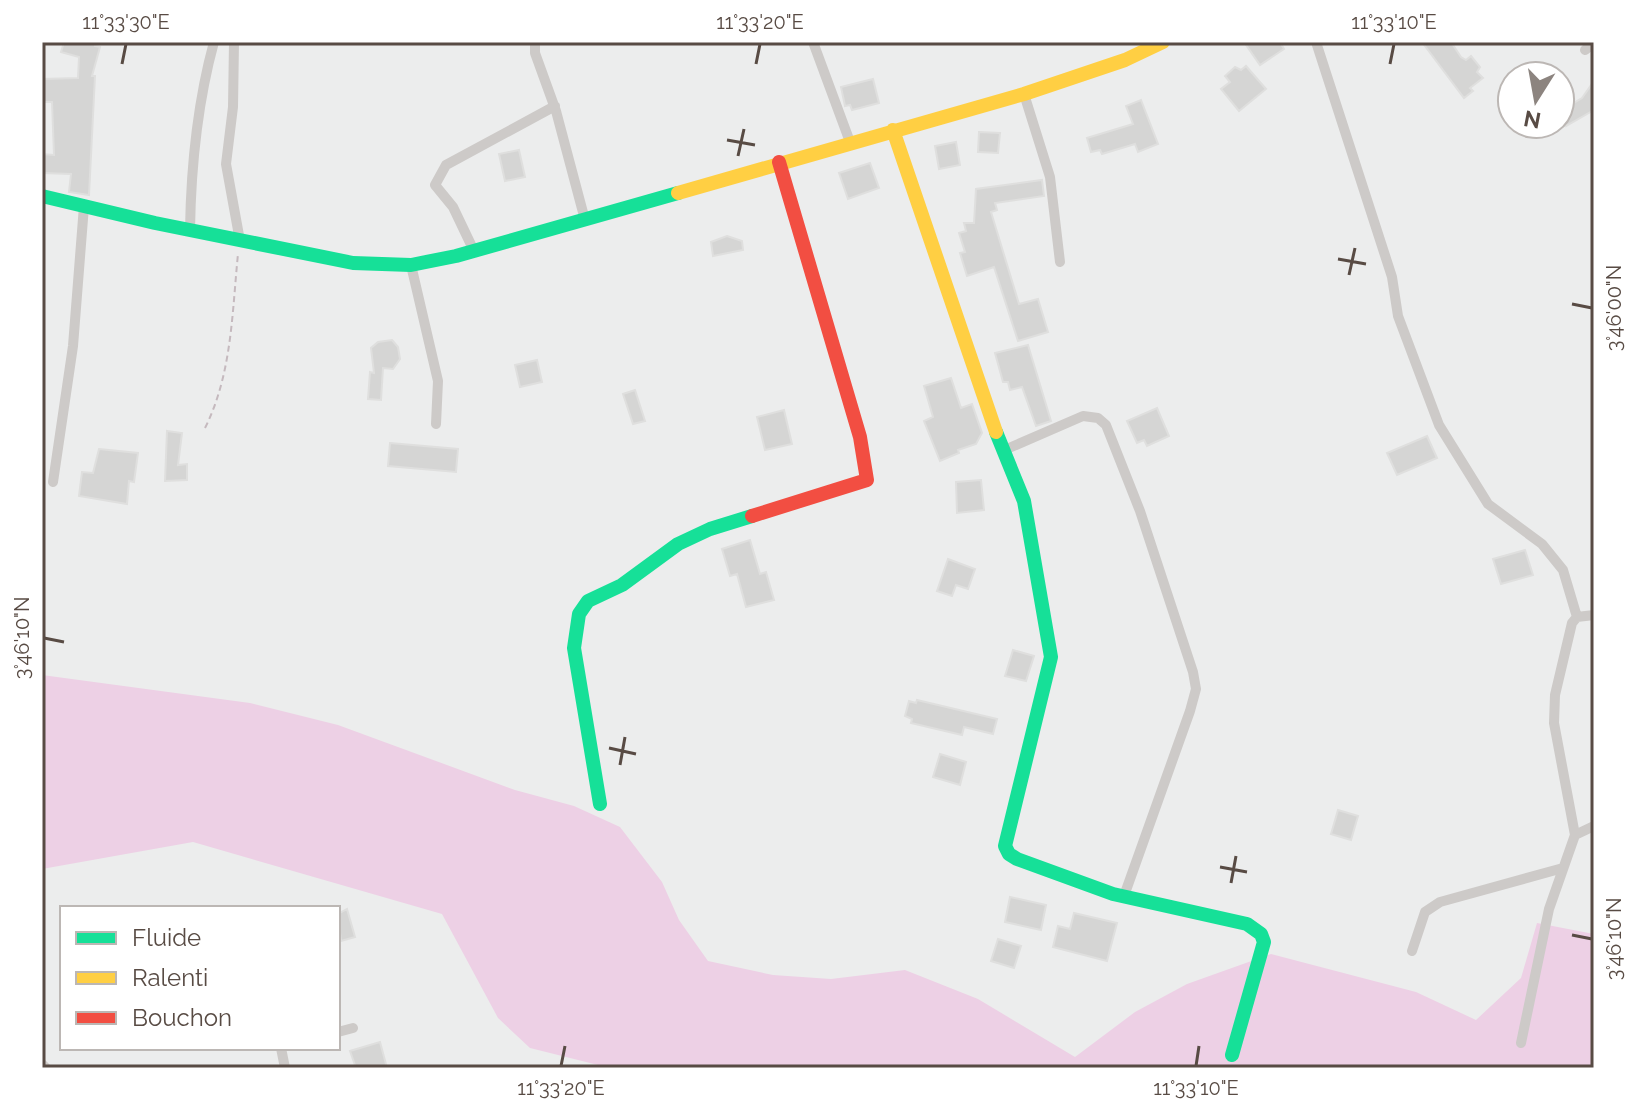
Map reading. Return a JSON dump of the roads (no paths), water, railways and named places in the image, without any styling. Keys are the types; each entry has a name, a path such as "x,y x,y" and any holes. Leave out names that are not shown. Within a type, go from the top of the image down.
{"street":[{"path":"190,230 194,139 214,42"},
{"path":"234,42 233,107 226,164 240,241"},
{"path":"535,42 535,53 555,106 585,220"},
{"path":"813,42 850,142"},
{"path":"42,196 353,263 411,265 474,251 1024,94 1125,60 1163,42"},
{"path":"1316,42 1392,277 1398,316 1439,425 1488,504 1542,544 1563,570 1577,617"},
{"path":"1024,94 1050,177 1060,262"},
{"path":"474,251 453,207 435,185 446,165 555,106"},
{"path":"893,130 1002,451 1024,501 1051,657 1005,846 1009,854 1017,859 1124,896 1247,924 1261,934 1264,942 1232,1055"},
{"path":"600,804 574,648 579,614 588,601 622,585 678,544 710,529 867,480 860,437 779,162"},
{"path":"53,482 73,346 84,206"},
{"path":"411,265 438,381 436,424"},
{"path":"1002,451 1083,416 1098,418 1106,425 1140,511 1193,672 1196,689 1190,711 1124,896"},
{"path":"1521,1043 1549,909 1575,835 1554,723 1555,695 1572,623 1577,617 1594,615"},
{"path":"1575,835 1594,826"},
{"path":"1412,951 1425,912 1440,902 1563,868"},
{"path":"340,1031 353,1028"},
{"path":"284,1050 285,1068"}]}
